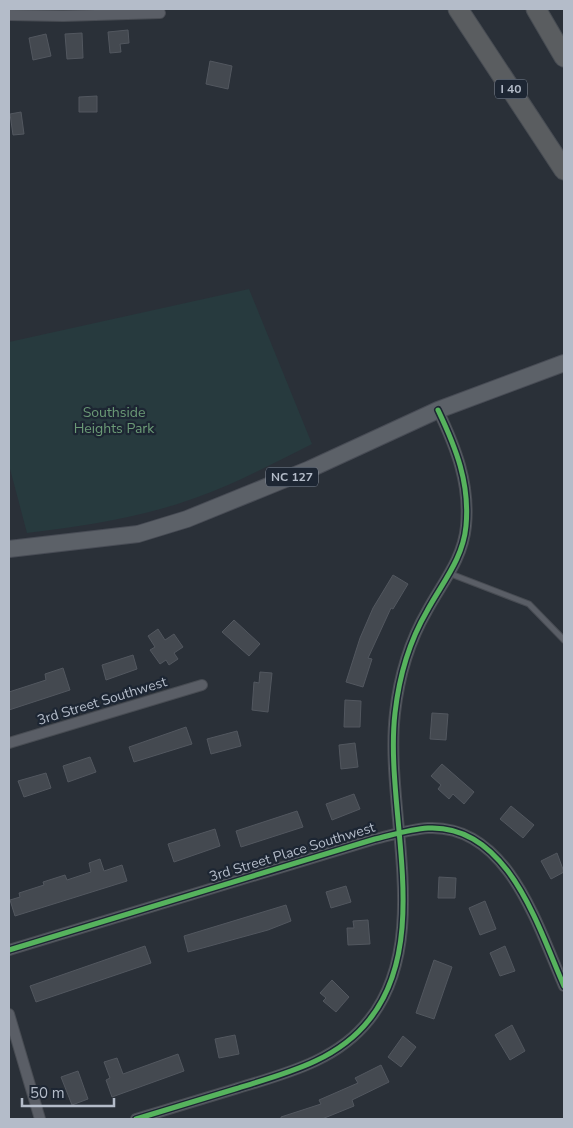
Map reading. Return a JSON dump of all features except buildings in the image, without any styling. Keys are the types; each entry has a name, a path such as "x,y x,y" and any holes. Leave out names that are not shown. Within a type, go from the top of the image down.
{"highway":[{"name":"I 40","path":"458,9 564,170"},
{"path":"536,9 564,56"}],"main road":[{"name":"NC 127","path":"9,549 138,534 187,519 310,469 438,410 564,363"}],"street":[{"path":"9,15 62,16 160,13"},
{"path":"136,1119 292,1071 329,1054 352,1038 368,1021 389,988 398,962 403,926 394,734 398,689 416,632 428,608 451,574 466,529 466,494 459,459 438,410"},
{"name":"3rd Street Southwest","path":"9,743 202,685"},
{"name":"3rd Street Place Southwest","path":"9,950 243,878 399,833 428,828 453,831 475,840 497,857 514,880 564,986"},
{"path":"9,1014 40,1119"}],"lane":[{"path":"451,574 529,604 564,640"}],"green space":[{"name":"Southside Heights Park","path":"249,289 312,444 225,486 174,505 112,520 27,533 9,465 9,342"}],"cycle path":[{"path":"136,1119 272,1078 308,1065 341,1046 356,1034 369,1020 388,987 399,951 403,913 402,872 393,750 397,700 402,673 415,635 456,560 461,549 466,526 467,510 464,480 451,438 438,410"},
{"path":"9,950 375,839 428,828 456,831 479,843 499,861 516,883 531,909 564,986"}]}
